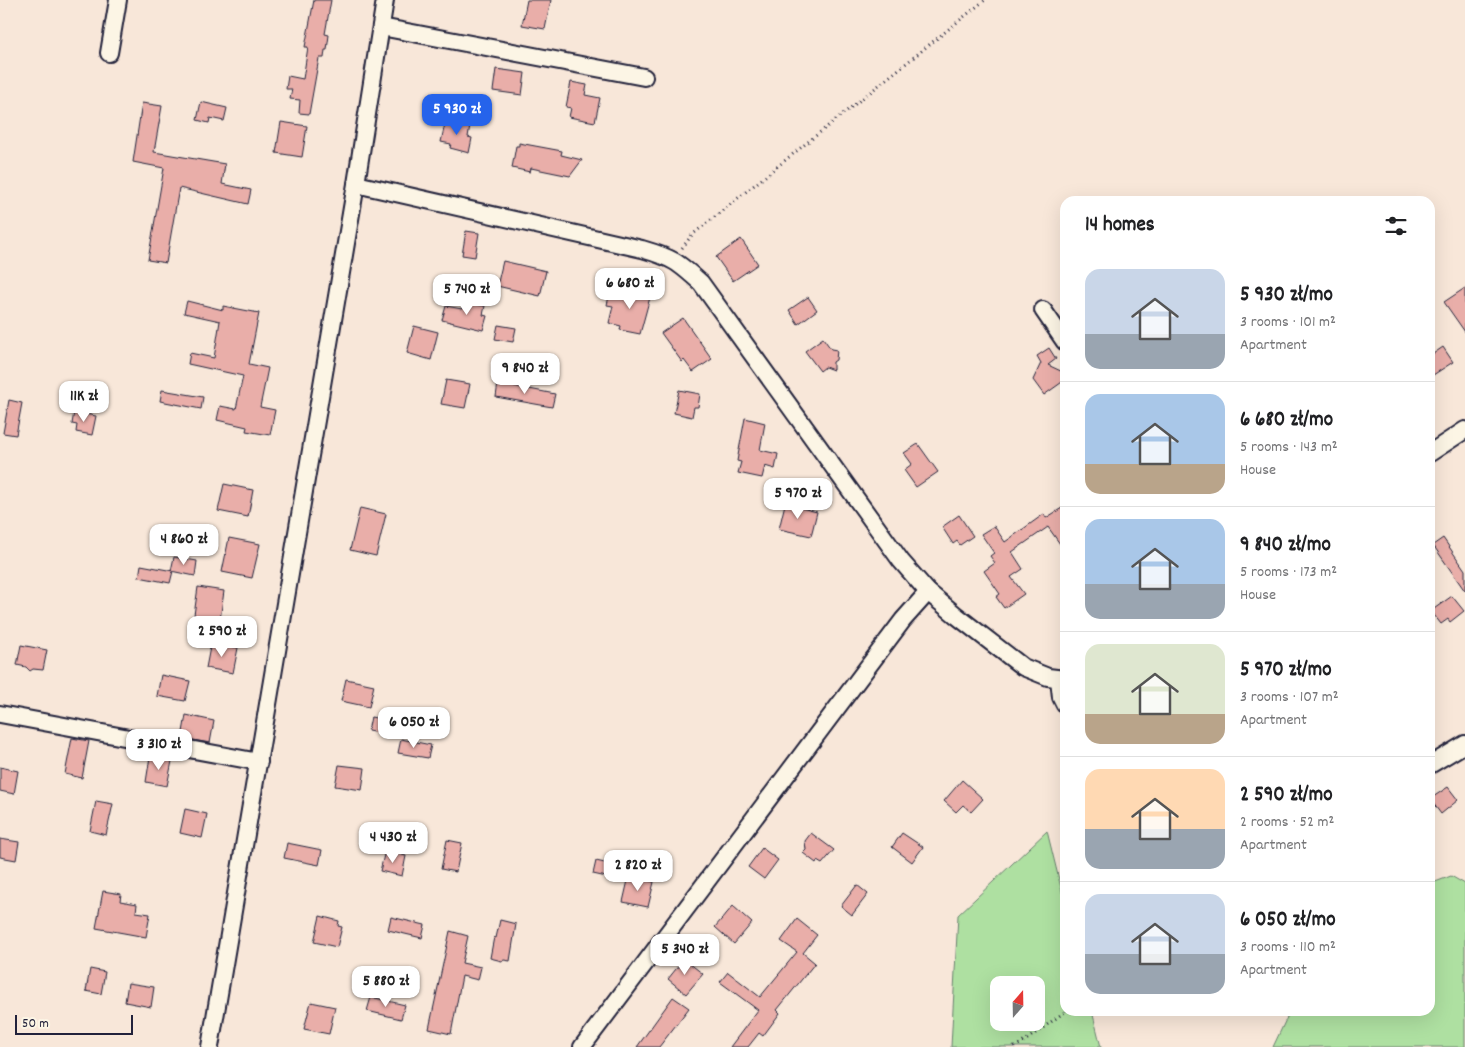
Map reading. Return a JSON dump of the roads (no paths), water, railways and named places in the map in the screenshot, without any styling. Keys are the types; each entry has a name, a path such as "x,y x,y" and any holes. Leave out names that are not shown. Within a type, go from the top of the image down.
{"street":[{"path":"110,53 118,0"},
{"path":"210,1047 356,184 385,0"},
{"path":"381,27 644,77"},
{"path":"356,184 642,249 664,255 678,262 701,283 901,561 928,592 1024,667 1038,674 1060,679"},
{"path":"1043,310 1060,335"},
{"path":"1435,450 1465,430"},
{"path":"582,1047 897,628 928,592"},
{"path":"0,714 259,762"},
{"path":"1435,763 1465,744"}]}
